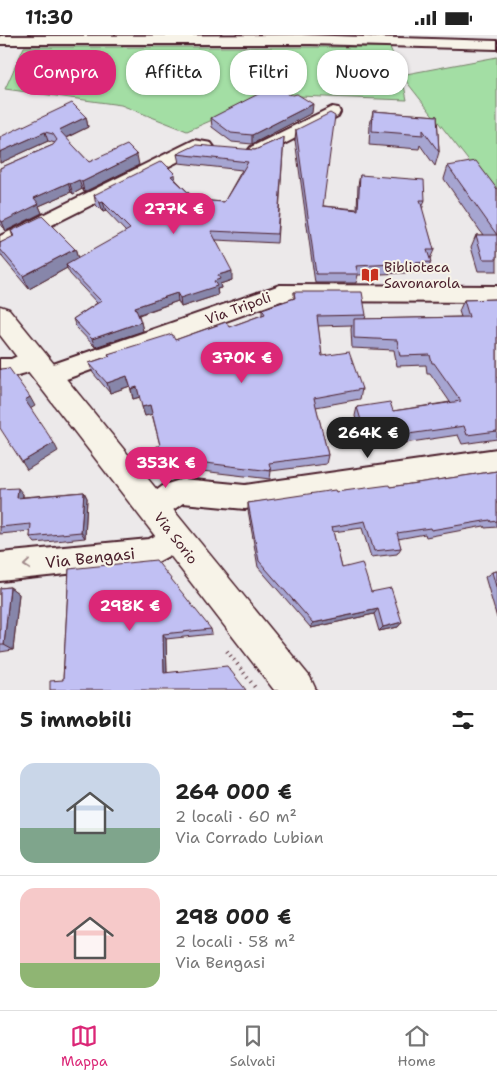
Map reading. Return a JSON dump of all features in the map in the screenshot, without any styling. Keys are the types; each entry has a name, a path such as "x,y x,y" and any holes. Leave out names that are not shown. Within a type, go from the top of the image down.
{"main road":[{"name":"Via Sorio","path":"0,316 297,690"}],"street":[{"path":"0,40 216,37 422,41 497,45"},
{"path":"0,244 194,146 254,152 332,113"},
{"name":"Via Tripoli","path":"0,369 40,367 280,293 497,295"},
{"path":"153,509 173,494 183,491 245,497 497,460"},
{"name":"Via Bengasi","path":"0,567 152,552 176,539"}],"green space":[{"path":"24,47 390,47 391,50 317,50 317,95 406,95 407,100 270,95 187,131 121,105 48,95 116,95 116,50 23,50"},
{"path":"497,57 497,197 408,84 408,74"},
{"path":"15,67 15,90 5,89"}],"building":[{"path":"256,95 299,95 313,104 252,135 231,133 211,118"},
{"path":"72,103 86,117 59,130 89,162 127,145 137,155 82,182 79,180 68,183 34,198 39,204 2,222 0,219 0,168 53,145 57,140 53,134 45,132 0,152 0,137"},
{"path":"373,111 437,116 439,152 423,130 423,135 372,131"},
{"path":"330,113 335,116 323,206 358,210 360,175 424,180 425,200 420,200 434,250 427,250 431,262 356,266 358,274 316,274 296,130"},
{"path":"284,137 277,234 211,231 232,271 218,275 220,279 214,281 217,286 180,298 177,293 135,307 141,322 92,339 73,319 101,301 66,265 130,229 103,202 100,203 94,195 162,161 175,174 171,176 196,200 224,202 248,162 177,154 196,145 255,150"},
{"path":"476,161 497,189 497,235 448,166"},
{"path":"42,216 75,249 23,276 0,249 0,243 14,236 11,231"},
{"path":"476,235 497,235 497,259 483,259"},
{"path":"294,292 362,292 366,315 317,316 322,356 349,352 362,389 314,398 328,455 269,463 271,471 165,458 156,447 160,445 150,405 142,407 137,387 131,389 127,376 107,383 89,363 110,356 108,354 172,334 175,340 226,322 229,327 265,314 262,309 295,298"},
{"path":"497,299 497,431 467,435 464,426 367,440 357,407 390,402 393,411 461,401 434,363 432,363 430,355 400,356 397,340 354,338 354,319 469,317 464,300"},
{"path":"9,368 30,397 25,400 54,443 22,462 0,428 0,369"},
{"path":"497,471 497,521 491,522 490,520 431,530 430,528 397,533 401,548 374,551 365,521 332,527 342,568 362,563 371,592 391,588 402,622 383,627 378,609 313,623 259,561 248,503 335,490 336,492 389,485 390,487"},
{"path":"18,488 17,498 84,492 81,532 30,537 31,524 0,527 0,489"},
{"path":"156,560 211,629 163,634 164,673 227,666 246,690 50,690 50,681 63,680 69,569"},
{"path":"497,571 497,590 492,572"},
{"path":"10,587 4,645 0,645 0,588"}],"place":[{"name":"Biblioteca Savonarola","path":"370,275"}]}
